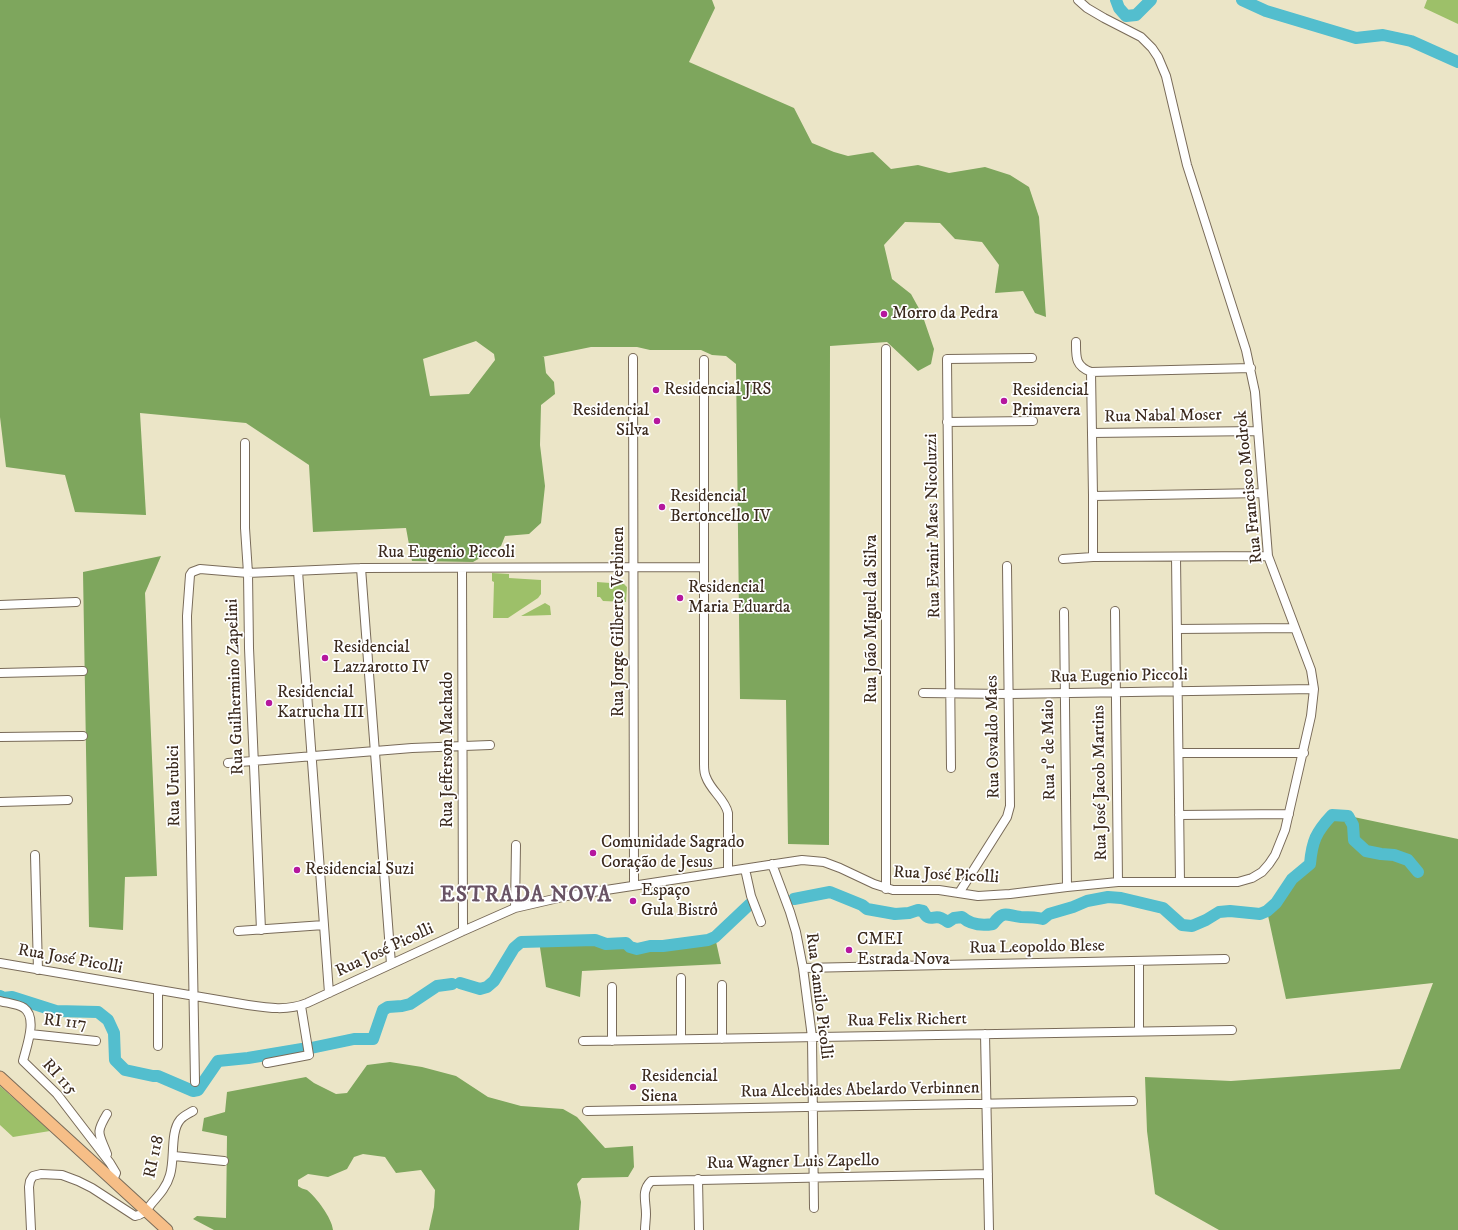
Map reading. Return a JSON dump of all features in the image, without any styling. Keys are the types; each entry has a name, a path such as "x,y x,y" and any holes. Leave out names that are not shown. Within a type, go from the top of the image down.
{"highway":[{"path":"0,1077 167,1230"}],"street":[{"name":"Rua Francisco Modrok","path":"1078,0 1087,8 1104,18 1141,37 1152,48 1158,57 1166,76 1187,165 1242,335 1251,368 1255,392 1268,556 1311,670 1314,689 1311,716 1304,753 1289,814 1275,855 1262,872 1252,878 1238,882 1180,882"},
{"path":"1076,342 1076,356 1078,364 1083,369 1091,372 1251,368"},
{"name":"Rua João Miguel da Silva","path":"886,349 886,889"},
{"name":"Rua Jorge Gilberto Verbinen","path":"633,358 634,885"},
{"name":"Rua Evanir Maes Nicoluzzi","path":"951,768 947,359 1032,358"},
{"path":"704,360 704,764 705,777 727,807 728,871"},
{"path":"1091,372 1093,557"},
{"path":"947,422 1033,421"},
{"name":"Rua Nabal Moser","path":"1092,433 1258,431"},
{"name":"Rua Guilhermino Zapelini","path":"245,443 245,528 248,573 249,648 261,930"},
{"path":"1093,496 1263,493"},
{"path":"1062,559 1093,557 1268,556"},
{"path":"1176,557 1180,882"},
{"name":"Rua Osvaldo Maes","path":"959,893 1009,813 1007,566"},
{"name":"Rua Eugenio Piccoli","path":"190,575 192,572 200,569 248,573 361,568 704,567"},
{"path":"361,568 392,964"},
{"name":"Rua Jefferson Machado","path":"462,568 463,931"},
{"path":"298,571 329,993"},
{"name":"Rua Urubici","path":"190,575 187,616 195,1082"},
{"path":"0,605 76,602"},
{"name":"Rua José Jacob Martins","path":"1115,611 1118,882"},
{"name":"Rua 1º de Maio","path":"1064,612 1067,887"},
{"path":"1177,629 1296,628"},
{"path":"0,673 83,671"},
{"name":"Rua Eugenio Piccoli","path":"924,693 1009,694 1314,689"},
{"path":"0,737 83,736"},
{"path":"228,763 375,751 490,745"},
{"path":"1179,753 1304,753"},
{"path":"0,802 68,800"},
{"path":"1179,815 1289,814"},
{"path":"515,908 516,845"},
{"path":"35,855 38,970"},
{"name":"Rua José Picolli","path":"0,963 265,1008 282,1009 301,1006 515,908 553,899 634,885 772,864 802,860 824,862 886,889 901,891 939,890 978,896 991,896 1118,882 1180,882"},
{"name":"Rua Camilo Picolli","path":"772,864 794,926 803,968 812,1037 814,1208"},
{"path":"745,869 751,896 761,922"},
{"path":"238,931 324,925"},
{"name":"Rua Leopoldo Blese","path":"803,968 1225,959"},
{"path":"1138,1031 1139,961"},
{"path":"678,1039 681,978"},
{"path":"722,985 722,1039"},
{"path":"610,987 610,1041"},
{"path":"158,990 158,1046"},
{"path":"676,994 678,1039"},
{"name":"RI 115","path":"0,1001 19,1006 28,1012 31,1020 30,1034 23,1061 56,1094 110,1163 116,1173 113,1180"},
{"path":"267,1063 309,1055 301,1006"},
{"name":"Rua Felix Richert","path":"583,1041 1232,1030"},
{"name":"RI 117","path":"30,1034 96,1041"},
{"path":"985,1034 989,1230"},
{"name":"Rua Alcebiades Abelardo Verbinnen","path":"587,1111 1134,1101"},
{"name":"RI 118","path":"146,1211 165,1187 170,1174 174,1156 176,1126 182,1117 193,1111"},
{"path":"107,1114 99,1128 99,1132 110,1163"},
{"path":"174,1156 224,1161"},
{"path":"31,1230 30,1181 33,1176 41,1174 62,1175 78,1181 92,1188 135,1216 139,1216 146,1211"},
{"name":"Rua Wagner Luis Zapello","path":"645,1230 646,1214 644,1195 646,1186 651,1181 988,1174"},
{"path":"698,1179 698,1230"}],"green space":[{"path":"0,0 712,0 715,8 689,62 794,108 812,143 834,152 848,156 873,152 891,169 918,165 949,173 985,167 1010,175 1029,187 1039,217 1046,317 1035,313 1023,291 995,293 999,265 982,242 955,239 940,223 905,222 884,245 892,279 911,294 922,314 934,349 931,364 918,371 887,342 830,346 829,845 788,844 786,700 740,699 736,364 726,356 712,355 701,350 650,350 637,347 591,347 542,357 544,357 546,373 554,382 555,394 541,405 540,445 545,486 541,523 529,534 505,536 501,546 473,562 412,561 406,528 313,532 309,465 246,423 140,413 146,515 75,512 65,475 6,467 0,417","holes":["476,341 494,354 495,360 469,394 430,396 423,359"]},
{"path":"1427,0 1458,0 1458,24 1424,8"},
{"path":"161,556 145,593 157,876 125,877 123,930 89,927 83,572"},
{"path":"492,573 509,574 509,578 541,580 541,594 538,598 508,618 493,618 494,582 492,581"},
{"path":"597,582 624,584 627,587 626,602 603,601 600,597 597,597"},
{"path":"545,603 550,606 551,615 521,616"},
{"path":"1332,815 1349,816 1458,839 1458,1230 1219,1230 1155,1194 1147,1131 1145,1077 1231,1081 1400,1069 1433,983 1286,999 1267,911 1276,903 1292,879 1310,864 1312,849 1316,837"},
{"path":"715,937 721,964 582,971 580,997 546,987 539,941 595,940 606,944 626,943 630,947 637,949 650,946 695,942"},
{"path":"390,1062 422,1067 456,1076 488,1097 521,1106 563,1109 577,1117 605,1148 633,1146 634,1167 628,1177 582,1178 577,1184 581,1202 579,1230 429,1230 434,1207 435,1190 421,1170 396,1173 385,1157 363,1154 354,1157 347,1169 328,1177 308,1174 298,1180 298,1186 311,1193 323,1208 330,1220 333,1230 214,1230 193,1219 197,1216 226,1218 227,1136 202,1131 204,1118 225,1112 227,1092 306,1077 314,1083 336,1094 347,1093 367,1065"},
{"path":"0,1086 50,1131 13,1137 0,1125"}],"waterway":[{"path":"1116,0 1119,8 1126,16 1136,15 1151,0"},
{"path":"1242,0 1266,11 1356,38 1383,35 1411,41 1458,62"},
{"path":"794,899 830,892 862,905 867,909 895,914 909,913 918,910 923,911 929,918 938,917 948,922 954,918 962,917 973,923 984,925 993,924 1000,916 1006,914 1043,919 1049,914 1087,901 1108,897 1121,898 1163,908 1182,925 1192,926 1219,912 1230,911 1260,914 1267,911 1276,903 1292,879 1310,864 1312,849 1316,837 1332,815 1348,816 1353,825 1354,840 1366,851 1394,855 1408,860 1418,872"},
{"path":"460,983 480,989 487,987 494,981 514,948 521,942 595,940 606,944 626,943 630,947 637,949 650,946 663,946 708,940 715,937 750,904"},
{"path":"311,1048 354,1039 373,1039 383,1010 388,1007 410,1004 437,986 452,984"},
{"path":"0,996 3,998 12,997 56,1011 98,1012 108,1020 114,1033 115,1060 125,1070 158,1076 193,1091 198,1090 218,1061 248,1058 302,1049"}],"place":[{"name":"Morro da Pedra","path":"884,314"},
{"name":"Residencial JRS","path":"656,390"},
{"name":"Residencial Primavera","path":"1004,401"},
{"name":"Residencial Silva","path":"657,421"},
{"name":"Residencial Bertoncello IV","path":"662,507"},
{"name":"Residencial Maria Eduarda","path":"680,598"},
{"name":"Residencial Lazzarotto IV","path":"325,658"},
{"name":"Residencial Katrucha III","path":"269,703"},
{"name":"Comunidade Sagrado Coração de Jesus","path":"593,853"},
{"name":"Residencial Suzi","path":"297,870"},
{"name":"Espaço Gula Bistrô","path":"633,901"},
{"name":"CMEI Estrada Nova","path":"849,950"},
{"name":"Residencial Siena","path":"633,1087"}],"district":[{"name":"ESTRADA NOVA","path":"526,897"}]}
